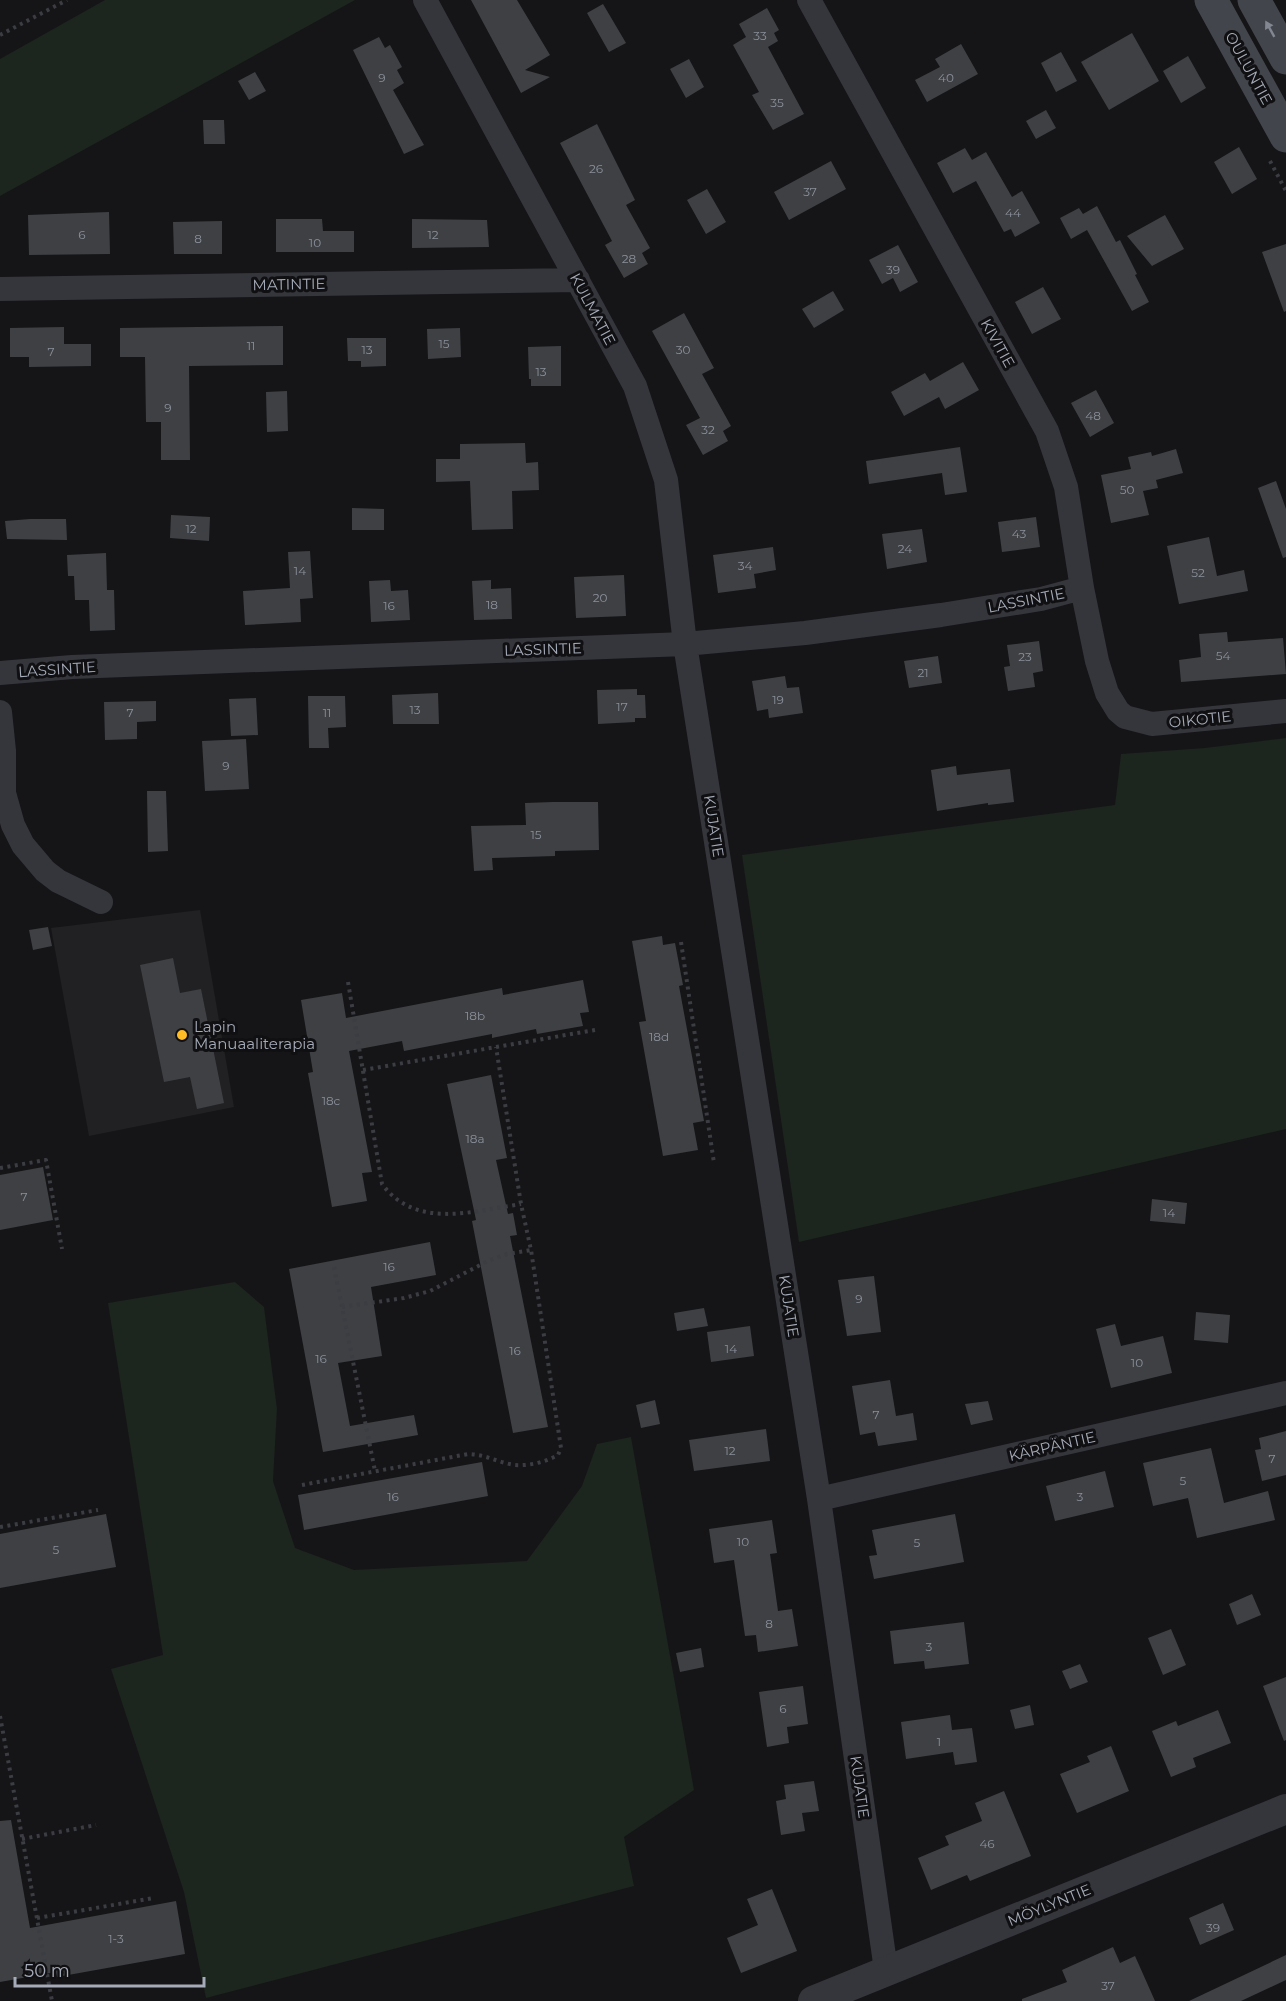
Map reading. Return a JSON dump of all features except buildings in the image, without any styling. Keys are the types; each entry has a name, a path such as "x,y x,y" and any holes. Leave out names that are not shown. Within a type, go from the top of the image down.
{"main road":[{"name":"OULUNTIE","path":"1211,0 1286,136"},
{"path":"1254,0 1286,58"}],"street":[{"name":"KULMATIE","path":"426,0 635,386 666,480 685,644"},
{"name":"KIVITIE","path":"809,0 1047,431 1066,487 1082,588 1097,661 1107,693 1118,711"},
{"name":"MATINTIE","path":"0,289 578,280"},
{"name":"LASSINTIE","path":"0,673 72,667 685,644 806,633 941,615 1041,599 1082,588"},
{"name":"KUJATIE","path":"685,644 819,1499 886,1970"},
{"name":"OIKOTIE","path":"1118,711 1125,717 1152,724 1286,711"},
{"path":"0,712 4,750 4,793 10,817 23,845 45,871 58,881 101,902"},
{"name":"KÄRPÄNTIE","path":"819,1499 1286,1393"},
{"name":"MÖYLYNTIE","path":"813,2001 1286,1809"}],"path":[{"path":"0,35 67,0"},
{"path":"681,942 714,1163"},
{"path":"348,982 382,1184 392,1198 417,1210 446,1216 521,1204"},
{"path":"363,1070 595,1030"},
{"path":"302,1485 468,1454 478,1454 515,1465 546,1461 558,1455 561,1448 531,1250 521,1204 496,1047"},
{"path":"0,1168 46,1160 62,1249"},
{"path":"342,1307 404,1298 429,1291 490,1260 507,1254 531,1250"},
{"path":"334,1267 375,1471"},
{"path":"0,1527 98,1510"},
{"path":"0,1716 52,2001"},
{"path":"22,1839 96,1825"},
{"path":"37,1918 154,1898"}],"shaded area":[{"path":"105,0 355,0 0,196 0,59"},
{"path":"1286,738 1286,1129 799,1242 742,855 1115,805 1121,754 1205,748"},
{"path":"200,910 234,1107 89,1136 51,928"},
{"path":"235,1282 264,1307 277,1409 273,1481 295,1548 354,1570 527,1561 582,1486 597,1444 631,1437 694,1790 624,1837 634,1886 206,1998 184,1892 111,1669 163,1655 108,1303"}],"place":[{"name":"Lapin Manuaaliterapia","path":"182,1035"}]}
